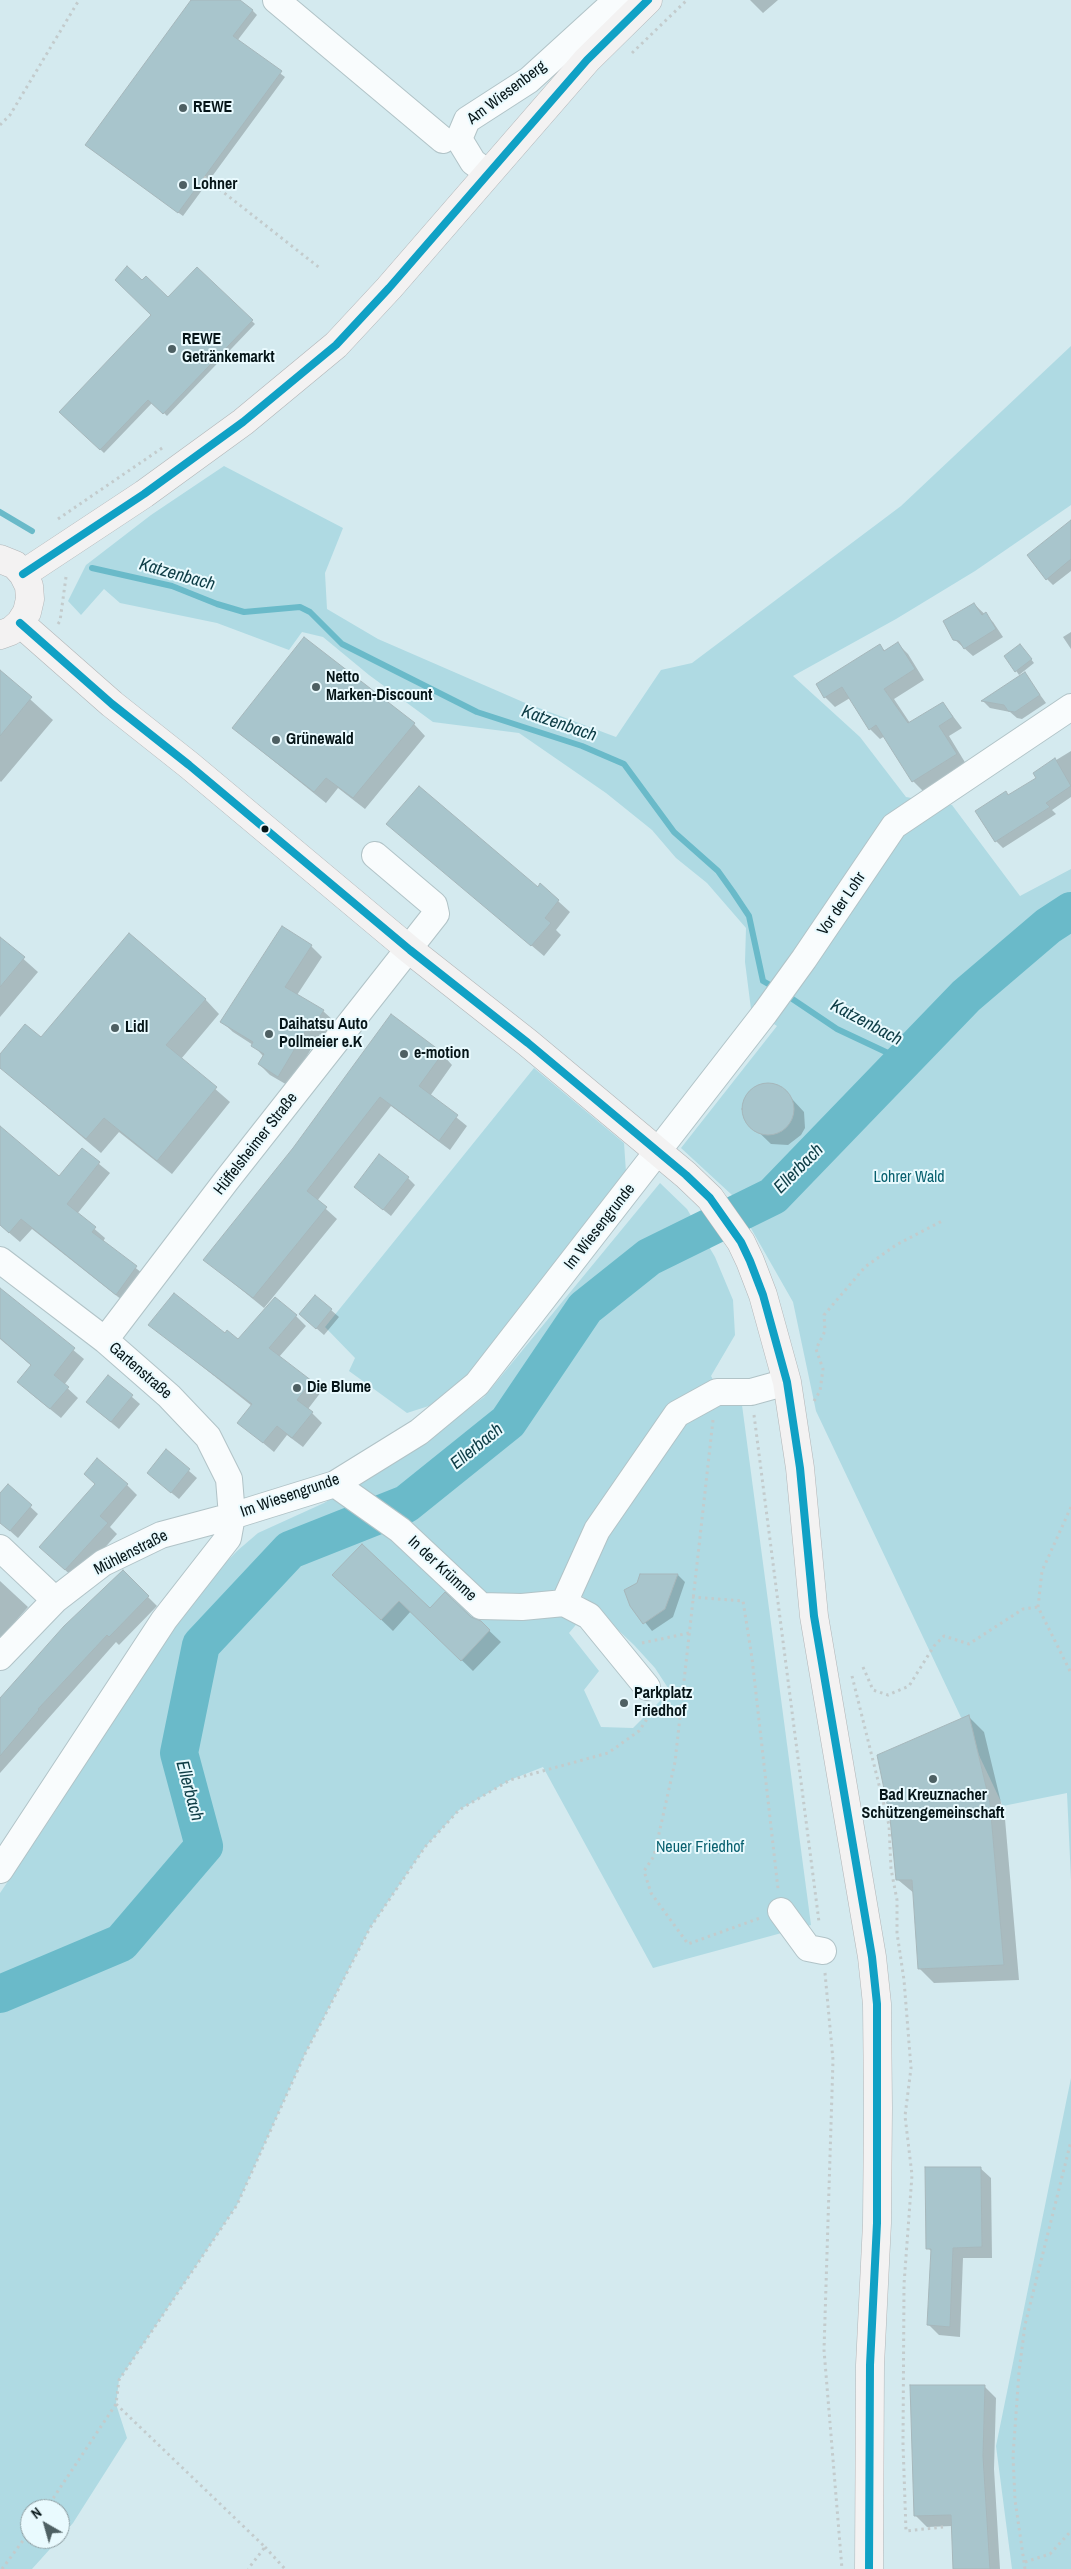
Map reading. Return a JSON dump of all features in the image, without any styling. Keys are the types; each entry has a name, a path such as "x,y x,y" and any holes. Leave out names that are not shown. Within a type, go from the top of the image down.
{"main road":[{"path":"23,574 144,494 243,422 336,345 389,288 587,60 648,0"},
{"path":"0,559 15,566 23,574 29,586 30,599 27,612 10,629 112,704 189,765 410,950 659,1151 710,1198 741,1242 762,1295 787,1382 795,1434 814,1616 872,1957 877,2004 877,2223 870,2365 869,2569"}],"street":[{"path":"276,0 443,140"},
{"name":"Am Wiesenberg","path":"488,173 473,162 459,139 467,120 529,80 617,0"},
{"name":"Vor der Lohr","path":"659,1151 804,959 894,826 1071,707"},
{"name":"Hüffelsheimer Straße","path":"105,1340 262,1134 410,950 436,914 437,910 375,855"},
{"name":"Im Wiesengrunde","path":"0,1870 164,1620 228,1538 232,1516 335,1484 419,1432 477,1384 659,1151"},
{"name":"Gartenstraße","path":"0,1260 105,1340 169,1396 208,1437 229,1479 232,1516"},
{"path":"647,1687 589,1616 564,1603 598,1530 677,1414 716,1392 751,1392 787,1382"},
{"name":"In der Krümme","path":"335,1484 366,1504 400,1530 481,1606 522,1607 564,1603"},
{"name":"Mühlenstraße","path":"0,1656 55,1600 103,1563 152,1539 232,1516"},
{"path":"0,1548 55,1600"},
{"path":"781,1911 808,1948 823,1950"}],"path":[{"path":"0,125 10,115 79,0"},
{"path":"204,177 272,228 321,269"},
{"path":"55,522 85,499 172,442"},
{"path":"795,1434 820,1391 823,1369 816,1349 825,1331 824,1315 865,1267 896,1245 942,1220"},
{"path":"692,1597 743,1601 752,1658 781,1911 688,1944 651,1893 644,1870 654,1856 675,1762 688,1633 692,1597 716,1392"},
{"path":"1071,1508 1042,1571 1038,1607 1071,1673"},
{"path":"863,1667 873,1690 888,1695 909,1686 934,1646 944,1636 969,1644 1023,1609 1038,1607"},
{"path":"634,1645 688,1633"},
{"path":"53,2499 116,2404 119,2380 237,2205 305,2054 370,1928 425,1847 460,1810 510,1780 608,1753 639,1731 655,1706 647,1687"},
{"path":"1025,2569 1015,2500 1013,2456 1022,2348 1044,2242 1071,2141"},
{"path":"116,2404 285,2569"},
{"path":"1025,2562 1050,2554 1071,2531"},
{"path":"2,2569 20,2545"},
{"path":"248,2569 264,2548"}],"green space":[{"name":"Lohrer Wald","path":"1071,346 1071,505 975,571 896,619 793,676 860,737 906,797 952,805 1020,896 1071,869 1071,1880 1067,1793 1003,1806 816,1411 793,1302 732,1195 681,1148 777,1026 751,1009 745,962 746,928 707,883 676,858 652,830 606,793 519,733 433,722 369,675 323,637 302,632 289,650 217,623 120,603 104,589 81,615 68,601 86,565 151,515 224,466 343,528 325,573 327,609 378,639 523,702 616,737 661,670 692,663 901,506"},
{"path":"534,1068 624,1143 626,1172 475,1369 441,1402 407,1413 349,1371 355,1358 325,1327"},
{"name":"Neuer Friedhof","path":"660,1183 687,1209 715,1257 733,1300 735,1335 711,1376 727,1404 742,1405 811,1925 653,1968 543,1767 510,1780 459,1810 425,1847 370,1928 305,2054 237,2205 119,2380 116,2404 127,2438 70,2526 70,2499 20,2499 20,2549 50,2549 32,2569 0,2569 0,1893 56,1810 131,1670 131,1696 139,1660 202,1587 237,1551 258,1533 324,1503 413,1451 484,1397","holes":["579,1593 634,1645 655,1668 670,1691 633,1728 601,1727 584,1690 599,1671 569,1633 580,1620"]},
{"path":"1071,2078 1071,2569 1012,2569 996,2446"}],"building":[{"name":"REWE","path":"191,0 240,0 253,10 233,36 282,71 178,213 85,145"},
{"name":"REWE Getränkemarkt","path":"127,266 142,280 146,276 168,297 197,267 253,320 163,414 148,400 100,450 59,412 151,315 115,280"},
{"path":"1071,520 1071,559 1046,580 1027,555"},
{"path":"974,603 982,615 986,612 996,629 964,649 959,641 953,640 943,621"},
{"name":"Netto Marken-Discount","path":"304,637 415,723 353,798 326,778 314,792 232,728"},
{"path":"898,642 915,669 884,689 908,723 943,702 953,717 939,726 957,754 912,782 876,725 869,730 842,687 824,698 816,684 880,644 884,651"},
{"path":"1020,644 1032,659 1015,672 1004,656"},
{"path":"0,670 32,697 0,736"},
{"path":"1025,672 1040,695 1015,712 1008,711 1004,705 981,701"},
{"path":"1055,758 1071,786 1046,803 1050,807 995,842 975,811 1006,791 1008,795 1036,778 1033,773"},
{"path":"419,786 538,887 540,883 559,900 545,918 551,923 531,946 386,824"},
{"name":"Daihatsu Auto Pollmeier e.K","path":"282,926 312,945 285,987 324,1010 313,1027 309,1025 278,1077 258,1064 264,1054 251,1046 253,1042 220,1022"},
{"name":"Lidl","path":"129,933 206,999 166,1045 217,1087 157,1161 104,1118 86,1139 0,1068 0,1054 25,1024 41,1037"},
{"path":"0,937 25,957 0,987"},
{"path":"391,1014 443,1053 419,1086 458,1115 439,1141 380,1097 307,1191 327,1207 253,1298 203,1260 293,1148"},
{"path":"768,1083 782,1087 790,1095 794,1109 790,1123 782,1131 768,1135 754,1131 746,1123 742,1109 746,1095 754,1087"},
{"path":"0,1126 59,1176 82,1148 100,1162 67,1204 96,1227 92,1232 137,1266 116,1295 21,1219 9,1233 0,1225"},
{"path":"379,1154 409,1177 383,1210 354,1187"},
{"path":"0,1288 75,1348 54,1375 69,1387 50,1409 17,1382 31,1365 0,1338"},
{"path":"174,1293 225,1333 227,1330 238,1339 275,1297 297,1315 269,1348 312,1381 297,1400 313,1412 292,1438 277,1426 263,1443 237,1423 252,1404 148,1325"},
{"path":"315,1295 332,1309 316,1329 299,1314"},
{"path":"108,1375 133,1395 111,1422 86,1402"},
{"path":"166,1449 190,1469 171,1493 147,1473"},
{"path":"97,1458 128,1484 100,1516 108,1523 65,1570 39,1547 95,1484 84,1474"},
{"path":"8,1484 32,1505 10,1531 0,1523 0,1493"},
{"path":"362,1544 430,1608 445,1592 471,1617 481,1621 490,1630 461,1661 399,1601 381,1620 332,1575"},
{"path":"123,1570 149,1596 109,1637 107,1635 38,1709 0,1756 0,1698 64,1626"},
{"path":"640,1574 678,1574 665,1609 643,1624 630,1606 624,1590 637,1583"},
{"path":"969,1715 990,1803 1004,1965 918,1969 912,1880 896,1880 890,1818 877,1755"},
{"path":"925,2167 981,2167 982,2247 953,2248 950,2327 927,2325 931,2249 926,2249"},
{"path":"910,2385 985,2385 983,2456 990,2569 953,2569 951,2515 914,2516"}],"waterway":[{"name":"Katzenbach","path":"0,512 32,531"},
{"name":"Katzenbach","path":"92,568 172,586 217,604 244,612 300,607 310,612 342,644 477,712 582,746 624,764 674,832 718,871 733,892 749,916 763,981 777,989"},
{"name":"Ellerbach","path":"0,1994 121,1943 204,1846 179,1753 201,1645 290,1550 406,1504 508,1422 585,1308 649,1257 773,1196 966,996 1048,926 1071,911"},
{"name":"Katzenbach","path":"785,994 837,1029 905,1061"}],"transit line":[{"path":"23,574 144,494 243,422 336,345 389,288 587,60 648,0"},
{"path":"20,623 112,704 189,765 410,950 528,1043 686,1175 710,1198 741,1242 750,1261 763,1295 787,1382 800,1468 814,1616 872,1957 877,2004 877,2223 870,2365 869,2569"}],"place":[{"name":"REWE","path":"183,108"},
{"name":"Lohner","path":"183,185"},
{"name":"REWE Getränkemarkt","path":"172,349"},
{"name":"Netto Marken-Discount","path":"316,687"},
{"name":"Grünewald","path":"276,740"},
{"name":"Lidl","path":"115,1028"},
{"name":"Daihatsu Auto Pollmeier e.K","path":"269,1034"},
{"name":"e-motion","path":"404,1054"},
{"name":"Die Blume","path":"297,1388"},
{"name":"Parkplatz Friedhof","path":"624,1703"},
{"name":"Bad Kreuznacher Schützengemeinschaft","path":"933,1779"}]}
